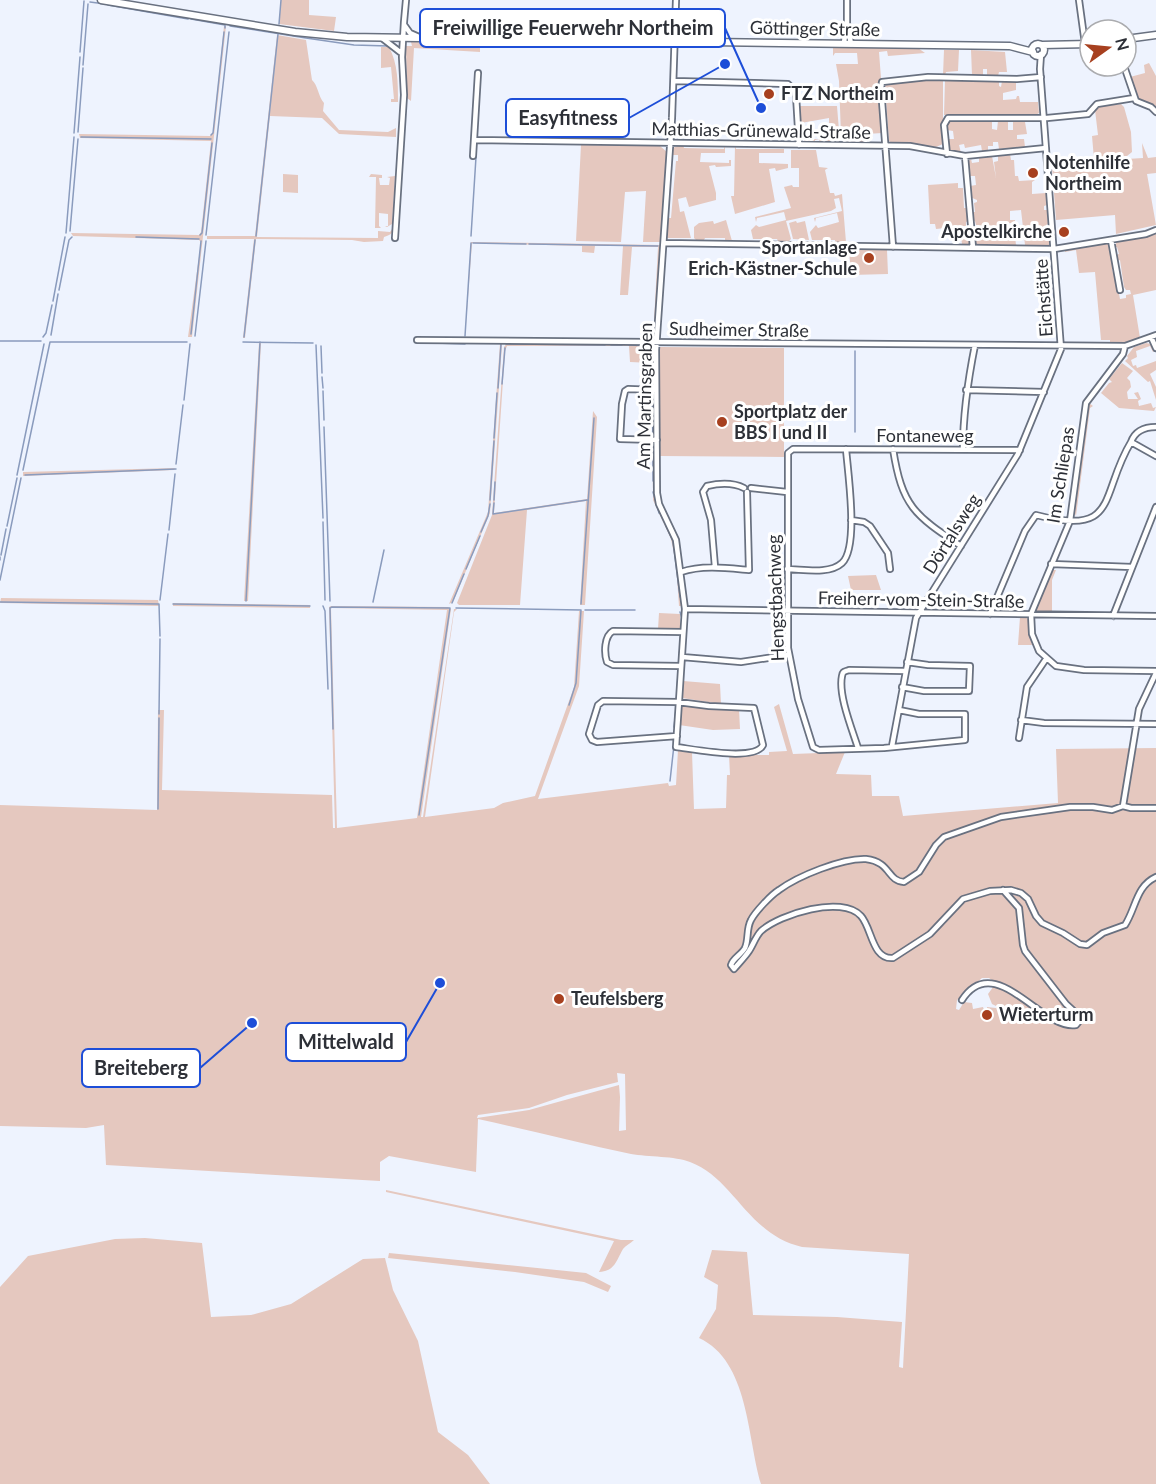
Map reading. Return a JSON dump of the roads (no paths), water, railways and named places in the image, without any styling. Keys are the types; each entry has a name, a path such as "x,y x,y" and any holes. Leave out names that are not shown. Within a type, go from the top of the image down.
{"main road":[{"name":"Göttinger Straße","path":"101,0 295,32 382,38 1010,46 1038,50 1078,45"},
{"path":"1138,37 1156,35"}],"street":[{"path":"395,238 404,89 401,55 406,0"},
{"name":"Am Martinsgraben","path":"676,0 674,81 656,350 658,500 676,538 685,609 678,702 676,747 718,753 742,753 759,751 763,744 756,711 753,708 678,702"},
{"path":"847,0 848,44"},
{"path":"1079,0 1083,18"},
{"path":"404,24 410,33 421,38"},
{"path":"382,38 401,55"},
{"name":"Eichstätte","path":"1038,50 1061,346"},
{"path":"473,156 478,73"},
{"path":"893,247 881,88 883,81 928,78 1041,77"},
{"path":"1128,78 1134,98 1156,112"},
{"path":"674,81 788,84 796,95 799,145"},
{"path":"947,153 944,125 948,118 1044,118 1086,114 1097,104 1134,98"},
{"name":"Matthias-Grünewald-Straße","path":"474,140 920,147 965,156 1046,148"},
{"path":"965,156 973,248"},
{"path":"664,243 1054,249 1146,234 1156,230"},
{"path":"1111,240 1120,290"},
{"path":"1154,336 1156,348"},
{"name":"Sudheimer Straße","path":"417,340 1125,346 1154,336"},
{"path":"963,449 966,390 975,345"},
{"name":"Dörtalsweg","path":"892,746 918,613 1020,450 1061,346"},
{"name":"Im Schliepas","path":"1031,614 1070,521 1086,403 1123,354 1125,346"},
{"path":"619,446 625,391 628,389 656,390"},
{"path":"966,390 1044,392"},
{"path":"990,614 1025,531 1036,515 1070,521 1088,518 1102,510 1120,464 1135,435 1142,429 1156,427"},
{"path":"620,439 657,440"},
{"path":"1131,442 1156,456"},
{"name":"Fontaneweg","path":"794,449 1020,450"},
{"name":"Hengstbachweg","path":"794,449 787,454 788,655 798,699 813,747 819,750 858,748"},
{"path":"787,569 828,570 841,563 848,551 852,534 846,449"},
{"path":"893,449 899,484 908,502 925,520 961,546"},
{"path":"715,567 711,520 703,492 707,486 719,483 737,484 747,489 788,492"},
{"path":"681,572 715,567 749,570 747,489"},
{"path":"1113,616 1156,507"},
{"path":"851,520 864,522 870,526 888,552 890,569"},
{"path":"1051,564 1132,567"},
{"name":"Freiherr-vom-Stein-Straße","path":"685,609 1156,616"},
{"path":"1031,614 1033,641 1046,659 1056,666 1067,669 1156,672 1141,703 1123,806"},
{"path":"681,666 615,665 607,662 605,655 607,637 613,631 683,632"},
{"path":"682,657 741,662 788,655"},
{"path":"1019,738 1027,687 1046,659"},
{"path":"902,687 924,691 969,691 970,666 907,662"},
{"path":"899,710 919,714 965,714 965,740 858,748 843,697 842,675 849,670 905,671"},
{"path":"677,736 597,742 590,739 589,733 598,707 603,701 678,702"},
{"path":"1021,720 1156,724"},
{"path":"1156,808 1123,806 1112,810 1090,807 1017,813 960,830 942,838 921,870 904,882 895,880 881,863 866,860 845,862 812,873 772,894 751,919 745,947 731,965 734,969 747,954 760,932 780,919 803,910 839,908 848,908 859,914 865,921 878,950 884,957 893,958 927,937 963,899 980,892 1004,890 1023,894 1040,921 1085,945 1102,933 1124,926 1143,886 1156,877"},
{"path":"962,1000 976,985 995,984 1023,998 1065,1025 1074,1025 1079,1022 1078,1015 1066,1004 1024,949 1019,908 1004,890"}],"waterway":[{"path":"279,24 281,0"},
{"path":"80,52 84,1"},
{"path":"90,2 105,4"},
{"path":"83,65 88,4"},
{"path":"108,5 188,19"},
{"path":"191,19 225,25 225,28"},
{"path":"230,26 354,45 388,46"},
{"path":"211,135 224,32"},
{"path":"206,235 229,32"},
{"path":"256,236 278,34"},
{"path":"74,133 80,57"},
{"path":"78,132 83,68"},
{"path":"66,233 74,137"},
{"path":"81,137 211,139"},
{"path":"70,231 78,139"},
{"path":"200,235 212,143"},
{"path":"471,236 476,157"},
{"path":"53,301 65,237"},
{"path":"59,290 69,240 72,237"},
{"path":"136,237 199,239"},
{"path":"244,337 255,240"},
{"path":"191,334 201,241"},
{"path":"195,336 206,241"},
{"path":"465,336 471,243"},
{"path":"473,243 526,244"},
{"path":"529,244 658,246"},
{"path":"51,335 58,294"},
{"path":"43,337 46,333 52,305"},
{"path":"0,341 41,341"},
{"path":"23,470 50,342 187,342"},
{"path":"243,342 313,343"},
{"path":"246,601 260,342"},
{"path":"435,343 465,344"},
{"path":"17,475 44,344"},
{"path":"184,400 190,344"},
{"path":"498,388 501,344"},
{"path":"506,344 605,345"},
{"path":"316,345 323,518"},
{"path":"611,345 622,345"},
{"path":"629,345 651,346"},
{"path":"321,346 322,373"},
{"path":"502,384 505,348"},
{"path":"652,348 652,386"},
{"path":"855,351 855,432"},
{"path":"322,377 323,388"},
{"path":"323,391 324,420"},
{"path":"494,438 497,393"},
{"path":"652,394 652,403"},
{"path":"176,464 183,405"},
{"path":"652,406 653,436"},
{"path":"581,604 594,418"},
{"path":"324,427 330,601"},
{"path":"490,500 494,441"},
{"path":"653,446 653,481"},
{"path":"25,475 176,469"},
{"path":"169,530 175,474"},
{"path":"7,526 17,478"},
{"path":"0,580 21,478"},
{"path":"494,500 495,482"},
{"path":"653,492 659,513"},
{"path":"494,503 493,514 587,500"},
{"path":"481,532 490,504"},
{"path":"323,522 325,600"},
{"path":"666,526 673,541 680,597"},
{"path":"1,555 6,529"},
{"path":"160,600 168,534"},
{"path":"466,569 480,536"},
{"path":"373,602 384,550"},
{"path":"452,603 464,574"},
{"path":"0,602 159,604 160,636"},
{"path":"173,604 310,606"},
{"path":"323,606 328,689"},
{"path":"333,729 330,608 450,608 419,815"},
{"path":"456,608 581,610 576,683 569,705"},
{"path":"585,610 635,610"},
{"path":"680,612 682,618"},
{"path":"159,714 160,639"},
{"path":"679,656 681,641"},
{"path":"677,693 678,674"},
{"path":"674,727 676,710"},
{"path":"158,809 159,718"},
{"path":"670,781 674,745"}],"place":[{"name":"Easyfitness","path":"725,64"},
{"name":"FTZ Northeim","path":"769,94"},
{"name":"Freiwillige Feuerwehr Northeim","path":"761,108"},
{"name":"Notenhilfe Northeim","path":"1033,173"},
{"name":"Apostelkirche","path":"1064,232"},
{"name":"Sportanlage Erich-Kästner-Schule","path":"869,258"},
{"name":"Sportplatz der BBS I und II","path":"722,422"},
{"name":"Mittelwald","path":"440,983"},
{"name":"Teufelsberg","path":"559,999"},
{"name":"Wieterturm","path":"987,1015"},
{"name":"Breiteberg","path":"252,1023"}]}
